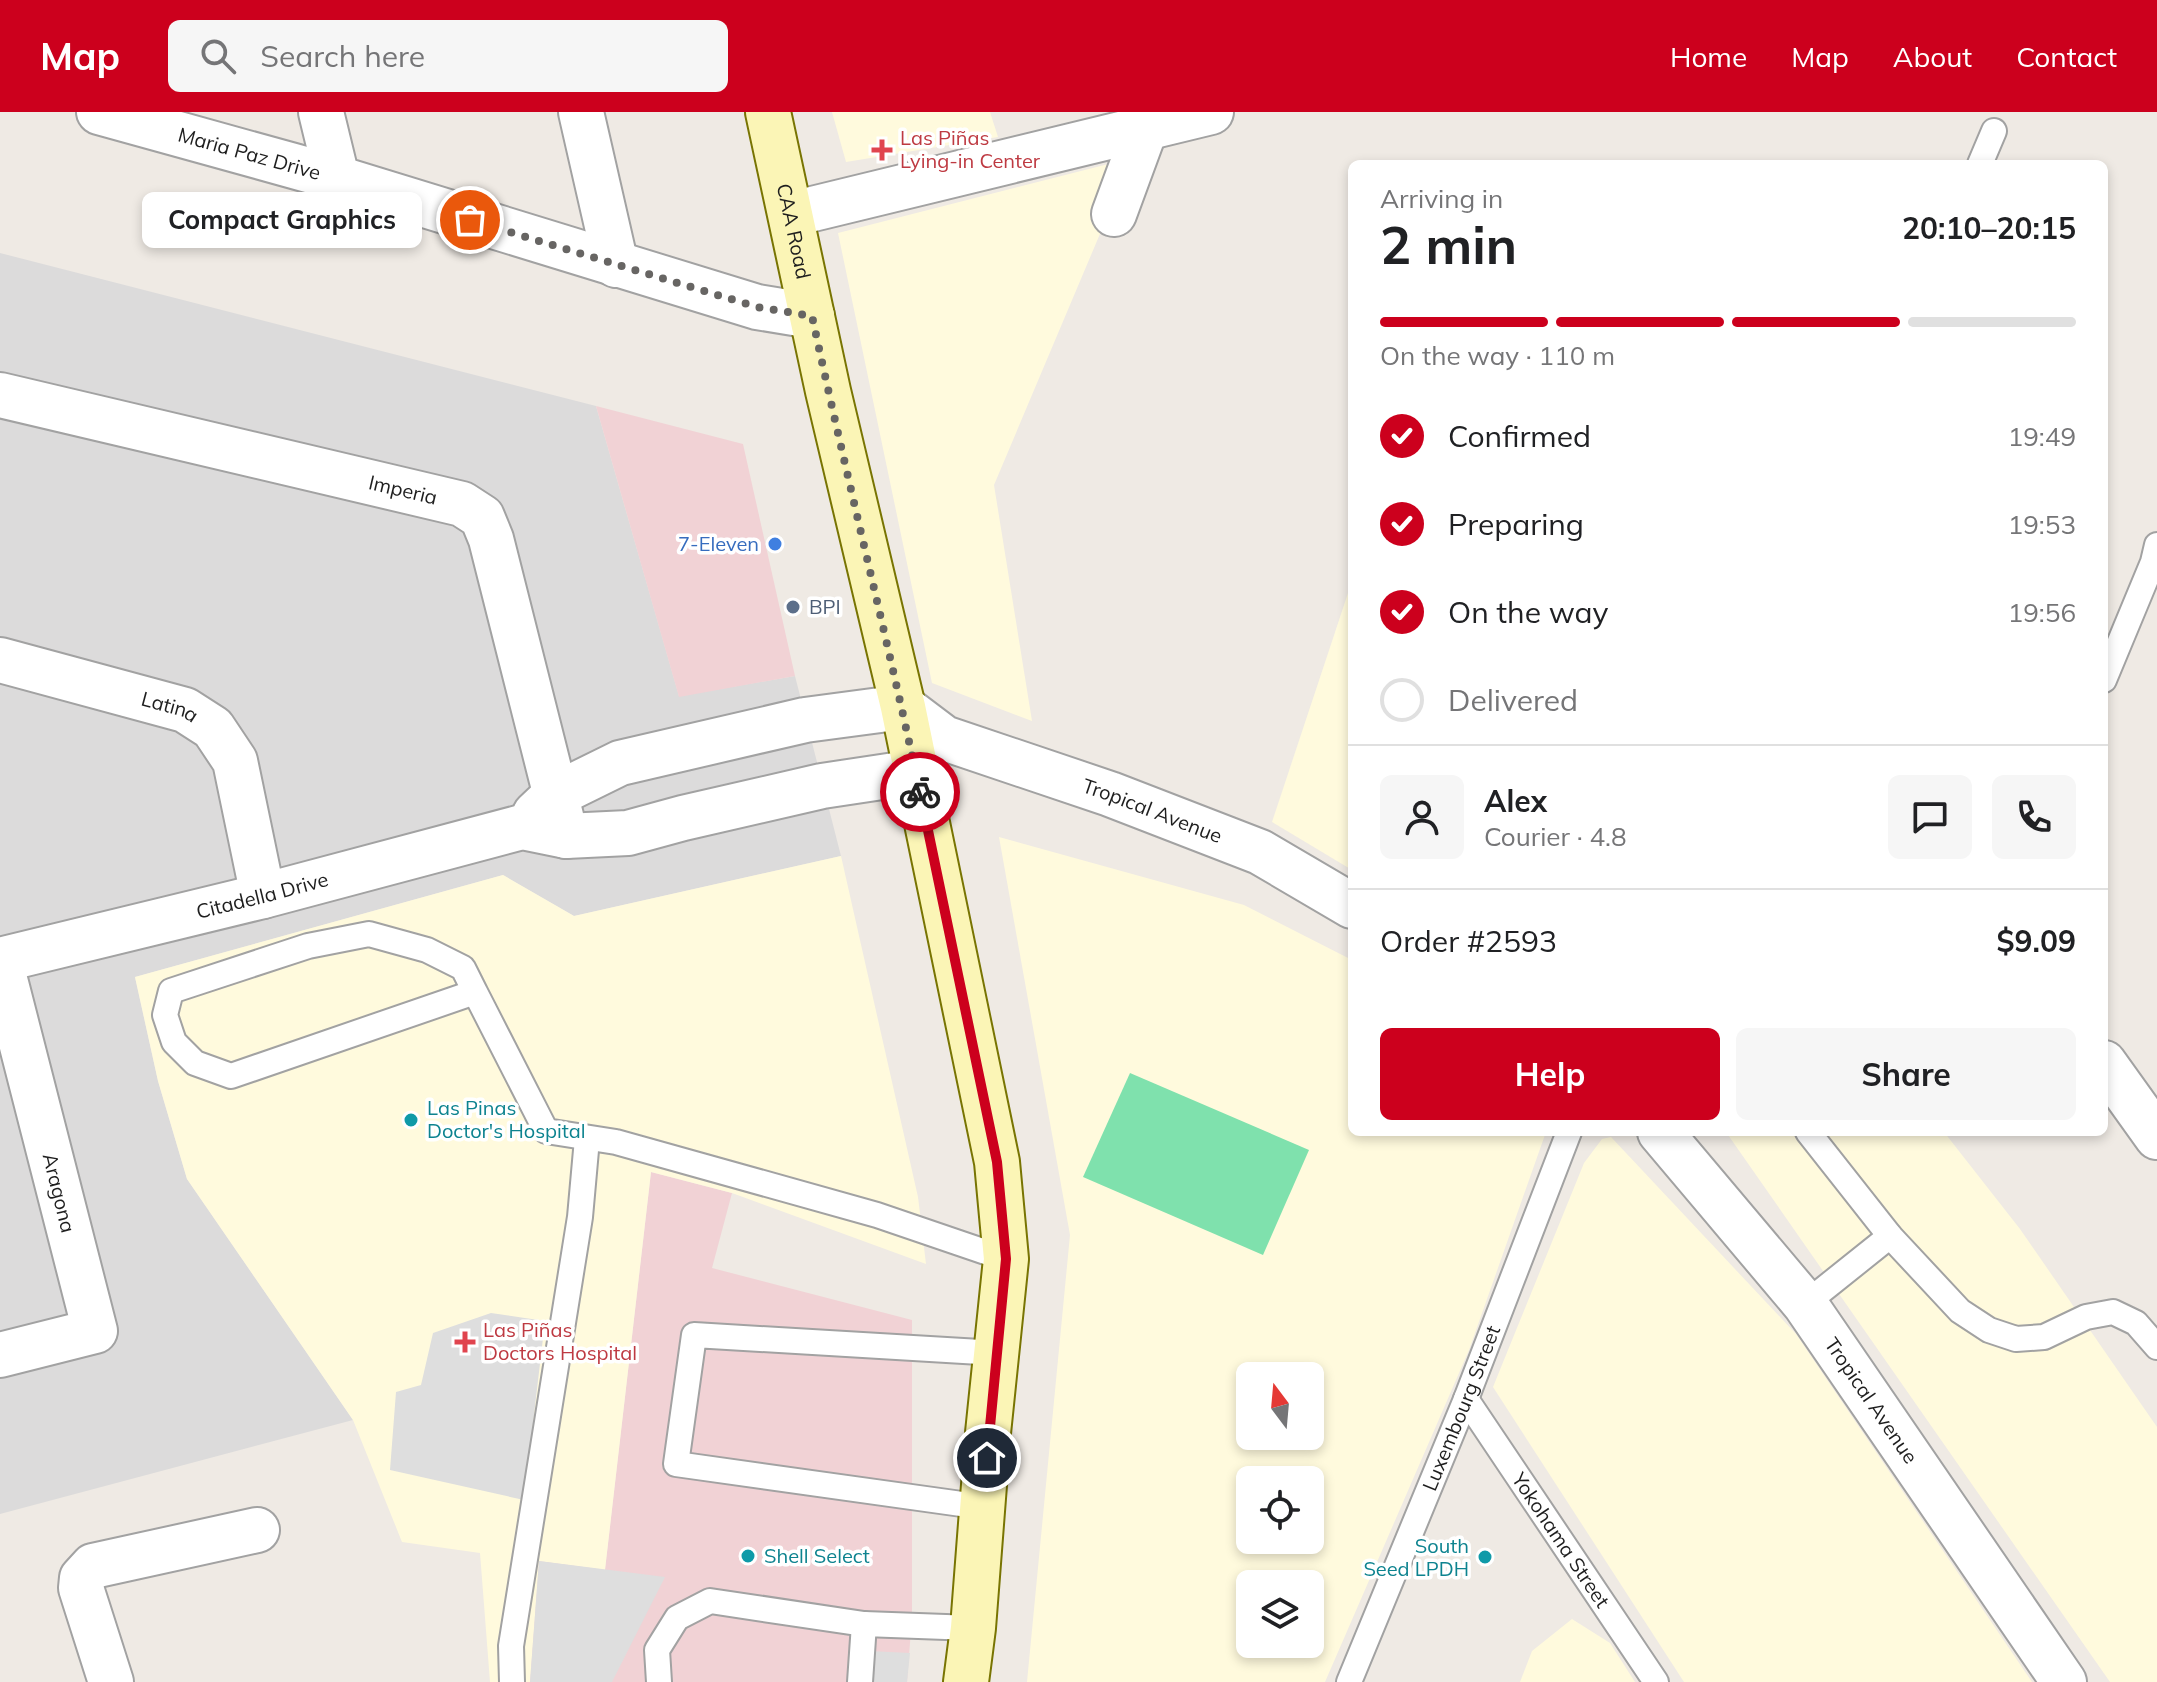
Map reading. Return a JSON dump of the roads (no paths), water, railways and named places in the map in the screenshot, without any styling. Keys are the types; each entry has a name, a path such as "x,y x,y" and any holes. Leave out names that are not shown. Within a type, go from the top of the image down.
{"main road":[{"name":"CAA Road","path":"768,112 832,406 903,707 997,1162 1006,1259 966,1682"}],"street":[{"name":"Maria Paz Drive","path":"99,112 337,178 757,307 812,316"},
{"path":"321,112 337,178"},
{"path":"581,112 616,265"},
{"path":"792,214 1211,112"},
{"path":"1114,214 1146,127"},
{"name":"Imperia","path":"0,395 462,504 482,517 491,539 560,816"},
{"name":"Latina","path":"0,660 185,710 213,728 235,761 263,896"},
{"name":"Tropical Avenue","path":"903,707 944,738 1110,794 1260,852 1348,904"},
{"name":"Citadella Drive","path":"0,960 263,896 560,816 620,763 805,720 903,707"},
{"path":"560,816 628,833 822,786 915,772 944,738"},
{"path":"702,745 715,811"},
{"name":"Aragona","path":"0,960 95,1331 0,1355"},
{"path":"2108,1069 2157,1137"},
{"name":"Tropical Avenue","path":"1663,1136 1805,1304 2064,1682"},
{"path":"111,1682 81,1588 82,1578 93,1566 257,1530"}],"lane":[{"path":"1982,160 1994,131"},
{"path":"2108,671 2156,557"},
{"path":"475,992 231,1076 195,1063 174,1042 165,1015 171,991 308,946 369,934 427,950 463,968 546,1131 616,1142 888,1218 1006,1259"},
{"name":"Luxembourg Street","path":"1349,1682 1466,1399 1567,1136"},
{"path":"1811,1136 1890,1236 1960,1311 1989,1330 2016,1339 2044,1337 2086,1317 2113,1312 2136,1323 2157,1347"},
{"path":"512,1682 511,1646 580,1217 587,1139"},
{"path":"1805,1304 1890,1236"},
{"path":"983,1507 676,1464 694,1335 997,1353"},
{"name":"Yokohama Street","path":"1466,1399 1656,1682"},
{"path":"659,1682 657,1650 677,1618 710,1601 864,1624 973,1628"},
{"path":"860,1682 864,1624"}],"place":[{"name":"Las Piñas Lying-in Center","path":"882,150"},
{"name":"Compact Graphics","path":"470,220"},
{"name":"7-Eleven","path":"775,544"},
{"name":"BPI","path":"793,607"},
{"name":"Las Pinas Doctor's Hospital","path":"411,1120"},
{"name":"Las Piñas Doctors Hospital","path":"465,1342"},
{"name":"Shell Select","path":"748,1556"},
{"name":"South Seed LPDH","path":"1485,1557"}]}
